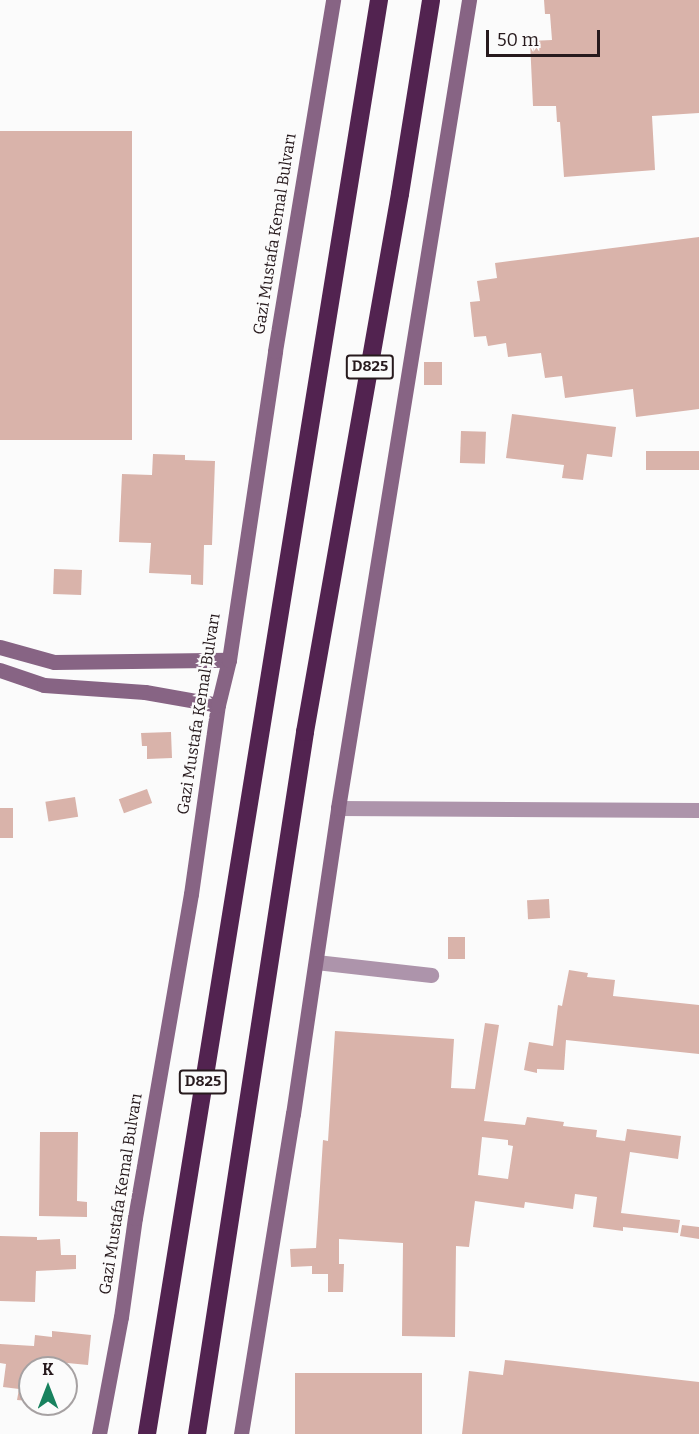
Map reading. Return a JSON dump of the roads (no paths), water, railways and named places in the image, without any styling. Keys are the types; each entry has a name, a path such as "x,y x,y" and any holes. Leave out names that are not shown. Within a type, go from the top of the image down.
{"highway":[{"name":"D825","path":"147,1434 379,0"},
{"name":"D825","path":"197,1434 304,732 398,206 431,0"}],"street":[{"name":"Gazi Mustafa Kemal Bulvarı","path":"99,1434 121,1317 135,1218 192,883 218,705 230,660 273,363 333,0"},
{"path":"241,1434 316,962 338,808 469,0"},
{"path":"0,647 54,662 230,660"},
{"path":"0,670 44,685 145,692 218,705"},
{"path":"338,808 699,810"},
{"path":"316,962 431,975"}]}
